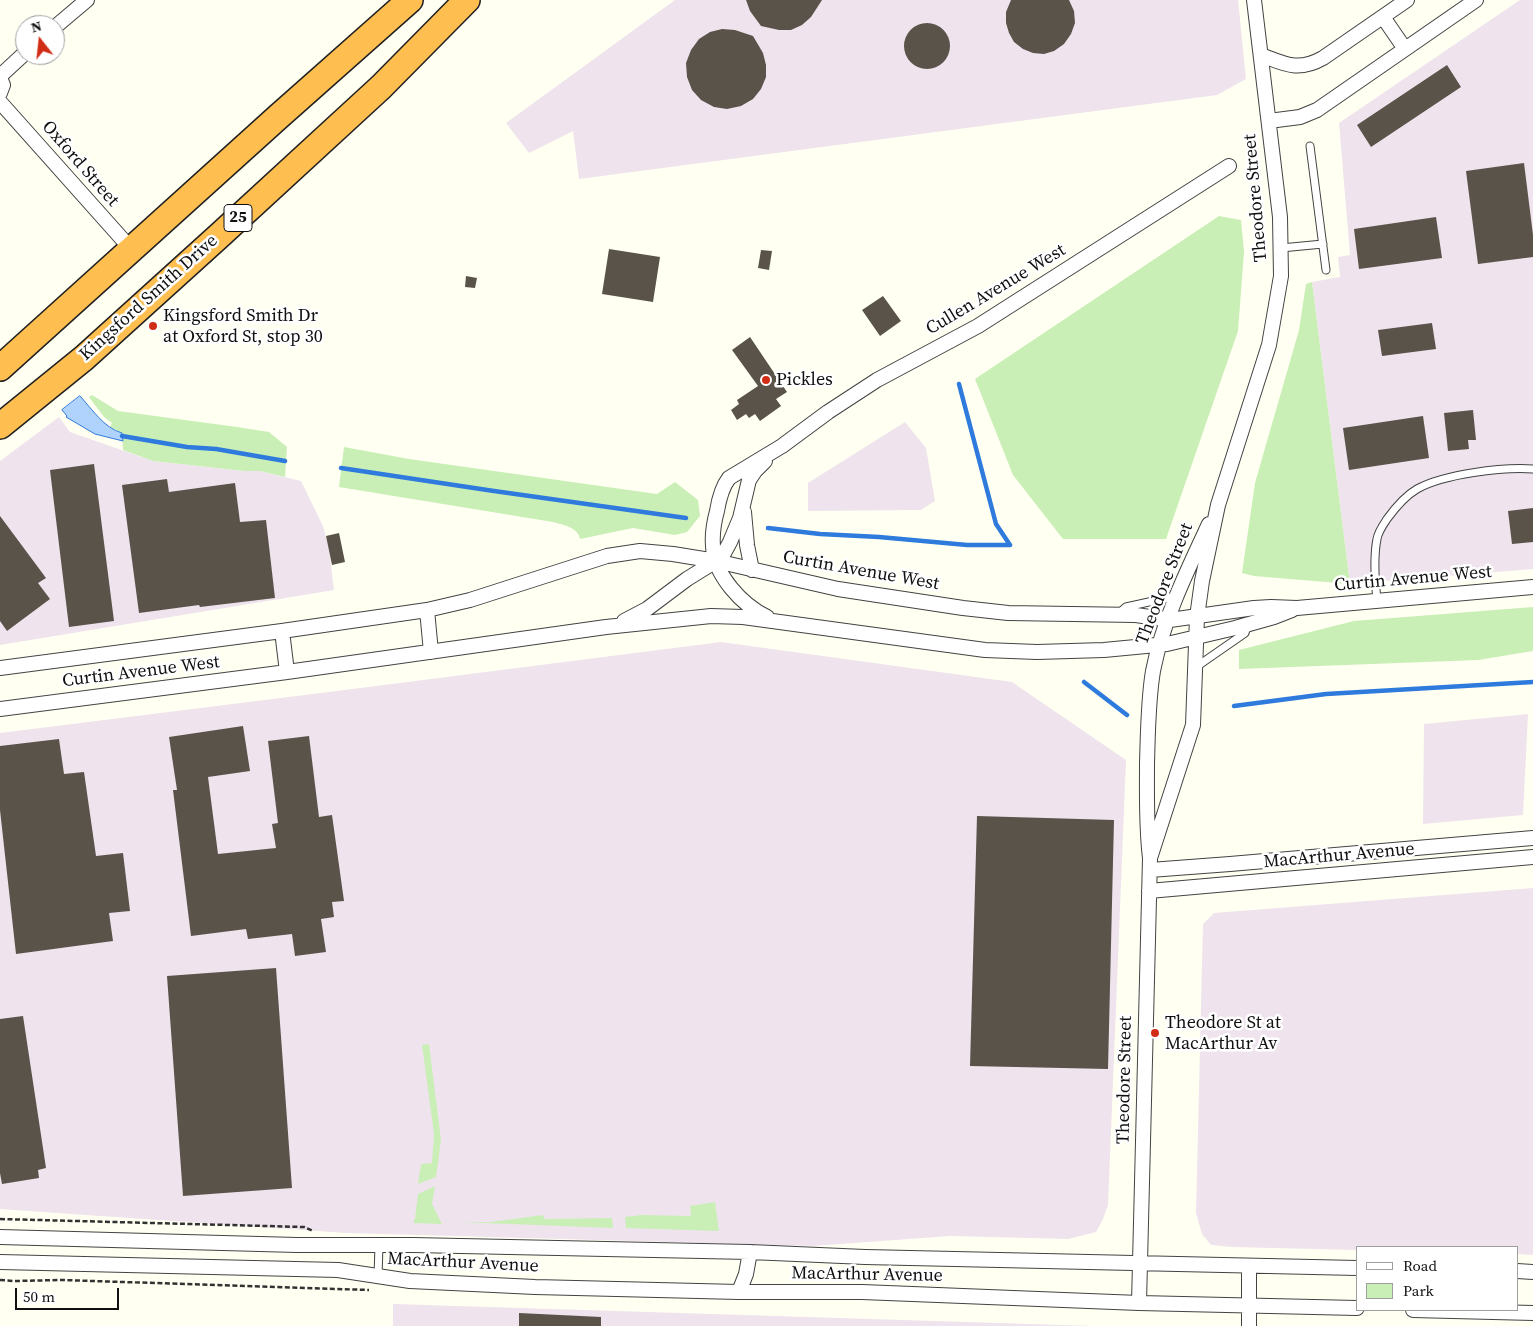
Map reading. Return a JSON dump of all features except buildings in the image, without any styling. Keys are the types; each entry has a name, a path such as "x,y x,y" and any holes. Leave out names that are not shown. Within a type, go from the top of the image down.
{"highway":[{"path":"0,368 285,110 410,0"},
{"name":"Kingsford Smith Drive","path":"0,426 84,358 220,235 381,87 467,0"}],"street":[{"path":"65,18 86,0"},
{"name":"Theodore Street","path":"1150,864 1193,725 1197,617 1202,581 1218,505 1269,345 1281,276 1280,217 1254,0"},
{"path":"1261,55 1287,65 1310,65 1407,0"},
{"path":"1269,121 1300,116 1317,110 1476,0"},
{"path":"1382,17 1405,49"},
{"path":"0,93 3,85 0,77 15,63"},
{"name":"Oxford Street","path":"0,102 132,250"},
{"name":"Cullen Avenue West","path":"778,622 759,614 739,597 726,581 716,562 713,545 714,527 726,482 739,471 782,446 857,392 901,366 978,326 1230,166"},
{"name":"Cullen Avenue West","path":"606,627 616,625 639,614 687,579 716,562 724,554 740,518 749,480 764,462 782,446"},
{"path":"746,497 744,522 752,570"},
{"name":"Theodore Street","path":"1139,1302 1150,864 1147,806 1148,724 1152,676 1168,620 1218,505"},
{"name":"Curtin Avenue West","path":"0,668 427,610 470,600 597,559 631,552 661,552 838,589 963,608 1008,612 1136,615 1168,620 1254,608 1297,608 1533,586"},
{"name":"Curtin Avenue West","path":"0,709 287,672 606,627 726,615 994,651 1037,652 1160,645 1196,639 1274,617 1297,608"},
{"path":"427,610 431,652"},
{"path":"282,631 287,672"},
{"name":"MacArthur Avenue","path":"1150,864 1230,864 1533,838"},
{"name":"MacArthur Avenue","path":"1149,891 1533,858"},
{"name":"MacArthur Avenue","path":"0,1237 297,1245 750,1252 865,1257 1356,1268"},
{"path":"739,1292 746,1274 750,1252"},
{"name":"MacArthur Avenue","path":"0,1262 338,1270 375,1283 410,1281 739,1292 862,1292 1356,1308"},
{"path":"1249,1326 1250,1266"},
{"path":"1518,1271 1533,1272"},
{"path":"1453,1311 1533,1313"}],"lane":[{"path":"1310,146 1326,270"},
{"path":"1281,248 1323,244"},
{"path":"1377,600 1375,578 1377,538 1387,520 1402,501 1416,490 1436,481 1474,473 1518,468 1533,469"},
{"path":"1116,615 1126,607 1178,596"},
{"path":"1194,669 1245,633 1248,624"},
{"name":"MacArthur Avenue","path":"375,1283 379,1245"}],"path":[{"path":"0,1218 304,1227 343,1245"},
{"path":"0,1280 375,1283"}],"shaded area":[{"path":"675,0 1238,0 1246,79 1217,95 579,179 573,131 529,153 506,123"},
{"path":"1520,0 1533,0 1533,569 1350,584 1312,282 1340,277 1338,257 1350,255 1339,123"},
{"path":"59,417 70,432 153,461 260,471 301,481 323,526 329,549 334,590 0,645 0,461"},
{"path":"905,422 926,448 935,501 921,510 808,511 808,483"},
{"path":"721,642 1012,682 1126,760 1108,1205 1096,1232 1068,1239 950,1236 813,1246 346,1233 0,1209 0,733"},
{"path":"1528,714 1523,815 1423,824 1424,724"},
{"path":"1533,888 1533,1255 1518,1254 1518,1246 1356,1246 1356,1250 1211,1245 1202,1234 1196,1213 1203,924 1214,913"},
{"path":"393,1304 1094,1326 393,1326"}],"green space":[{"path":"1219,216 1241,220 1244,252 1238,331 1166,539 1063,539 1013,475 975,379"},
{"path":"1312,282 1350,584 1254,576 1242,573 1255,483 1299,330 1306,284"},
{"path":"92,395 118,411 269,432 287,447 285,477 260,471 153,461 123,450 122,433 110,427 112,423 104,417 89,397"},
{"path":"344,447 409,459 657,494 675,482 698,500 700,516 687,532 675,535 633,528 580,539 573,529 553,522 339,487"},
{"path":"1533,607 1533,651 1478,660 1239,669 1239,650 1354,621"},
{"path":"429,1044 441,1140 436,1177 418,1184 421,1164 432,1163 434,1134 422,1045"},
{"path":"435,1186 432,1204 442,1224 413,1223 418,1194"},
{"path":"715,1202 719,1231 626,1228 625,1217 642,1215 691,1216 690,1206"},
{"path":"543,1215 544,1219 612,1218 613,1228 459,1222 491,1222"}],"water":[{"path":"80,396 104,423 122,433 123,441 95,434 66,417 62,410"}],"waterway":[{"path":"959,384 996,524 1010,545"},
{"path":"122,436 285,461"},
{"path":"341,468 686,518"},
{"path":"768,528 820,534 967,545 1010,545"},
{"path":"1084,682 1127,715"},
{"path":"1234,706 1326,694 1533,682"}],"place":[{"name":"Kingsford Smith Dr at Oxford St, stop 30","path":"153,326"},
{"name":"Pickles","path":"766,380"},
{"name":"Theodore St at MacArthur Av","path":"1155,1033"}]}
